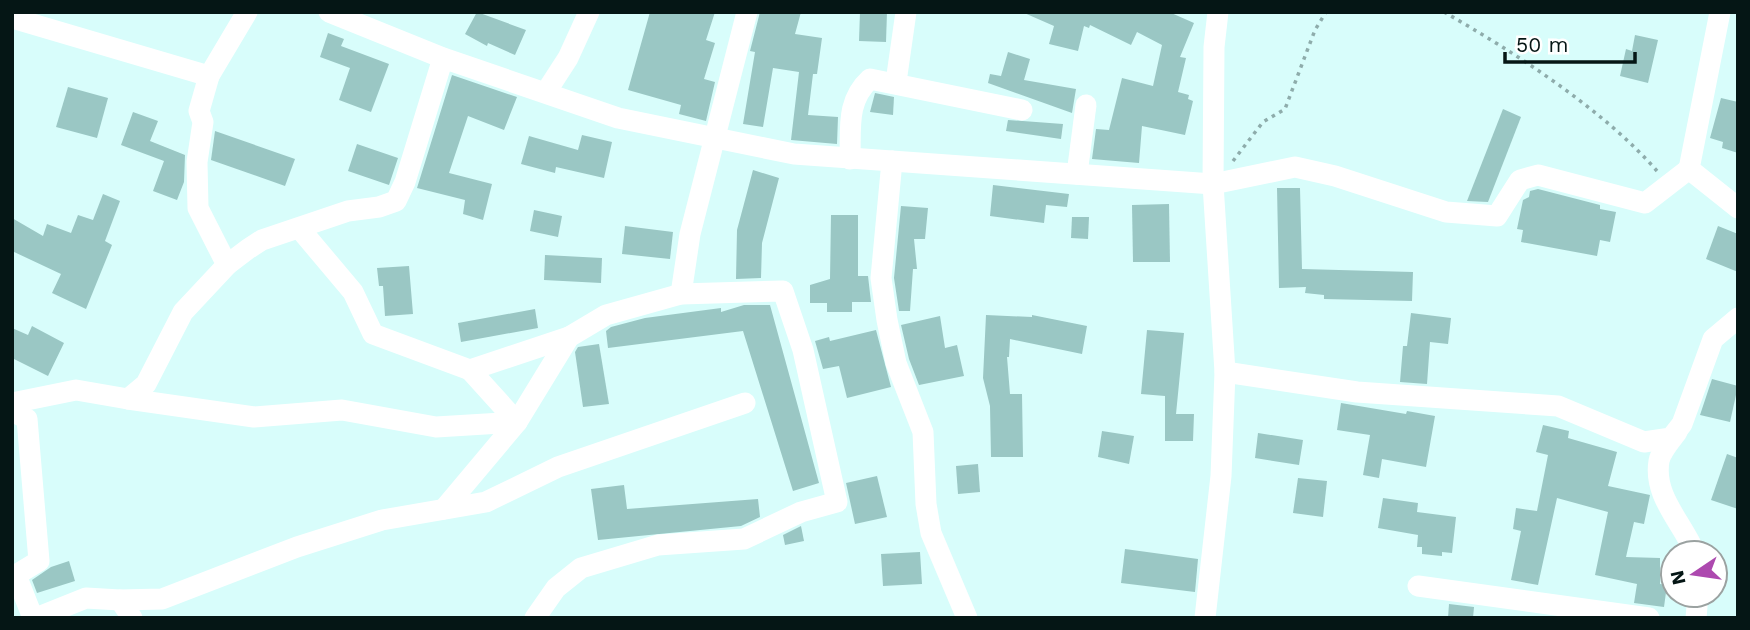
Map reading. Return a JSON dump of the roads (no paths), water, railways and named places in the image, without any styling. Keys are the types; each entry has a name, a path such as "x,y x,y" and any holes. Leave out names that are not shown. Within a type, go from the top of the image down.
{"street":[{"path":"227,265 198,208 197,162 203,122 199,111 209,76 247,12"},
{"path":"328,12 443,58 618,118 715,140 794,154 850,159 1213,184 1295,167 1335,176 1446,212 1478,216 1497,216 1520,180 1538,175 1645,203 1670,186 1689,169 1720,12"},
{"path":"546,92 568,58 589,12"},
{"path":"681,294 690,234 747,12"},
{"path":"896,82 906,12"},
{"path":"1205,618 1221,476 1225,372 1213,184 1214,47 1218,12"},
{"path":"12,18 83,36 209,76"},
{"path":"128,399 146,384 183,312 227,265 262,240 348,211 379,207 396,201 405,182 443,58"},
{"path":"850,159 851,118 857,91 870,79 896,82 1022,110"},
{"path":"1077,174 1086,104"},
{"path":"892,161 881,278 887,320 897,363 923,432 926,505 931,533 967,618"},
{"path":"1689,169 1738,208"},
{"path":"300,229 353,292 373,334 470,370 517,422"},
{"path":"470,370 569,337 606,315 681,294 783,291 803,350 837,502 801,512 744,539 659,545 581,568 556,588 535,618"},
{"path":"1689,539 1660,493 1659,458 1682,424 1713,339 1738,318"},
{"path":"444,509 517,422 569,337"},
{"path":"1225,372 1357,392 1558,406 1644,442 1671,438 1682,424"},
{"path":"12,403 76,390 254,417 342,410 436,427 517,422"},
{"path":"12,411 27,419 40,561 16,575 34,618 86,598 126,609 162,599 297,547 370,523 486,502 558,467 745,403"},
{"path":"1418,586 1649,618"}]}
